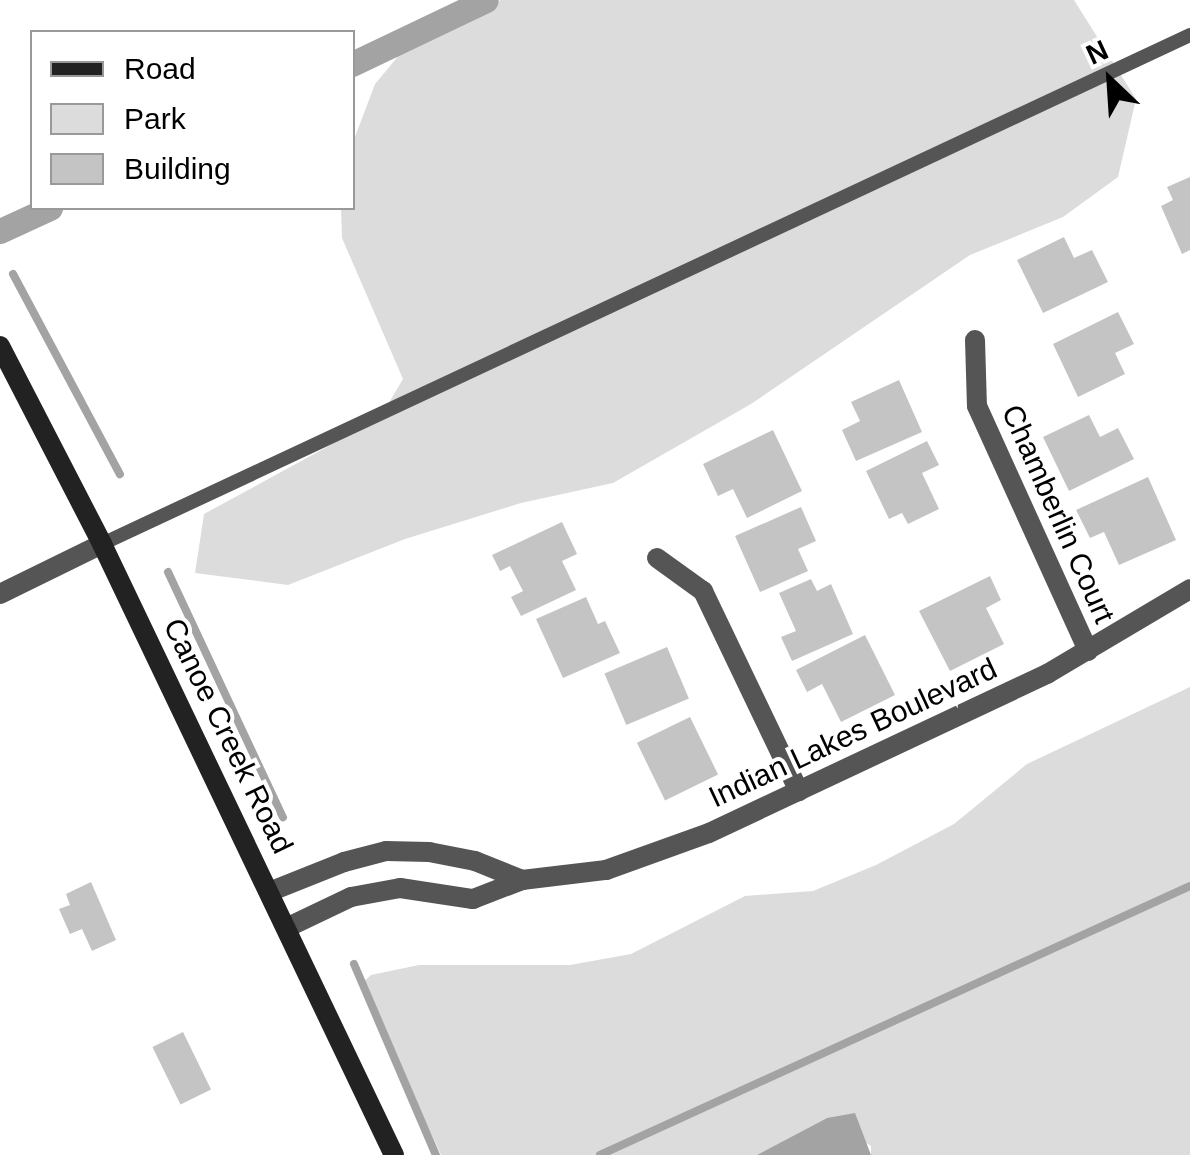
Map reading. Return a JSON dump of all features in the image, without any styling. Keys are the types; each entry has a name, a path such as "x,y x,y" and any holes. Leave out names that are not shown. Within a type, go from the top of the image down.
{"main road":[{"name":"Canoe Creek Road","path":"0,346 102,544 394,1155"}],"street":[{"name":"Chamberlin Court","path":"975,340 976,406 1088,652"},
{"path":"0,594 102,544"},
{"path":"657,558 703,591 799,791"},
{"name":"Indian Lakes Boulevard","path":"286,928 351,897 400,888 473,899 522,880 606,870 709,833 1088,652 1190,589"},
{"name":"Indian Lakes Boulevard","path":"269,892 344,862 386,851 429,852 475,861 522,880"}],"lane":[{"path":"102,544 1190,34"}],"green space":[{"path":"501,0 1074,0 1136,99 1118,177 1063,217 970,255 751,404 613,483 521,503 405,539 288,585 195,573 204,514 380,418 403,379 342,238 341,210 355,210 355,137 375,84 410,42"},
{"path":"1190,687 1190,1155 871,1155 871,1146 827,1118 757,1155 441,1155 362,983 371,975 419,965 570,965 631,954 745,896 813,891 876,865 954,824 1027,764"}],"shaded area":[{"path":"855,1113 871,1155 757,1155 827,1118"}],"building":[{"path":"1190,177 1190,250 1182,254 1161,206 1173,200 1167,187"},
{"path":"1064,237 1074,258 1092,250 1108,282 1043,313 1017,260"},
{"path":"1118,312 1134,344 1115,353 1125,374 1078,397 1053,344"},
{"path":"899,380 922,432 856,461 842,430 860,421 851,402"},
{"path":"1089,415 1100,437 1118,428 1134,459 1069,491 1043,437"},
{"path":"773,430 802,491 747,518 733,489 718,496 703,464"},
{"path":"927,441 939,465 922,473 939,509 908,524 902,513 889,519 866,471"},
{"path":"1148,477 1176,540 1119,565 1104,532 1090,538 1076,510"},
{"path":"801,507 816,541 798,549 808,571 760,592 735,536"},
{"path":"562,522 577,554 562,561 576,590 521,616 511,597 523,591 510,566 500,571 492,555"},
{"path":"990,576 1001,600 986,608 1004,644 950,671 919,611"},
{"path":"811,579 817,591 831,584 853,634 792,661 781,637 796,631 779,593"},
{"path":"586,597 598,624 605,621 620,653 563,678 536,619"},
{"path":"865,635 895,695 841,722 822,684 807,692 796,670"},
{"path":"667,647 689,699 626,725 604,674"},
{"path":"690,717 718,775 665,800 637,743"},
{"path":"91,882 116,940 92,951 82,929 70,934 59,909 70,905 66,894"},
{"path":"183,1032 211,1090 180,1104 152,1047"}],"waterway":[{"path":"355,63 486,0"},
{"path":"0,231 46,210"},
{"path":"13,274 120,474"},
{"path":"168,572 283,817"},
{"path":"600,1155 1190,886"},
{"path":"354,964 436,1155"}]}
